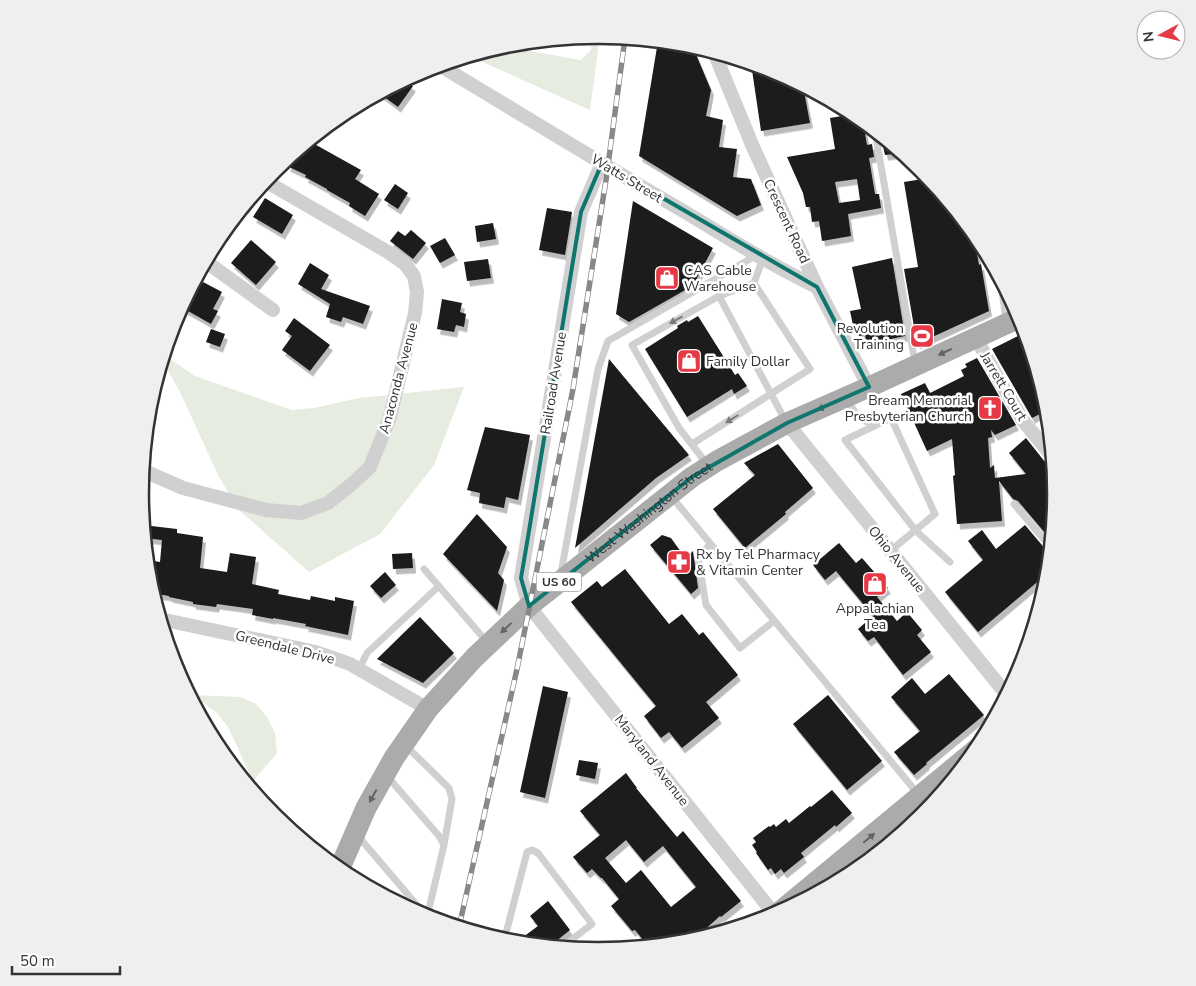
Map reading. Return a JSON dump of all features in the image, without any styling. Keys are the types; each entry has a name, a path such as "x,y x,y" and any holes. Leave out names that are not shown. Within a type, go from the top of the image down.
{"main road":[{"name":"West Washington Street","path":"342,863 366,808 385,774 428,709 474,658 529,606 692,477 709,466 787,423 1013,320"},
{"path":"800,894 920,796 940,784"}],"street":[{"name":"Crescent Road","path":"717,60 753,147 817,287 869,387"},
{"name":"Watts Street","path":"448,70 760,256 817,287"},
{"name":"Railroad Avenue","path":"529,606 521,578 581,212 602,163"},
{"name":"Anaconda Avenue","path":"150,473 183,488 266,510 301,513 328,503 370,467 390,416 415,313 417,292 414,276 405,264 388,252 271,185"},
{"path":"211,265 272,310"},
{"name":"Jarrett Court","path":"976,338 1024,422 1044,447"},
{"name":"Ohio Avenue","path":"787,423 1002,689"},
{"name":"Maryland Avenue","path":"529,606 771,908"},
{"name":"Greendale Drive","path":"167,620 316,652 350,664 428,709"}],"lane":[{"path":"877,142 915,365"},
{"path":"692,444 810,369 754,283 760,256"},
{"path":"560,582 598,369 608,341 760,256"},
{"path":"709,466 679,428 632,345 719,296 754,283"},
{"path":"719,296 787,423"},
{"path":"846,397 858,417 874,426"},
{"path":"890,551 916,531 935,514 891,418 845,440 916,531 950,562"},
{"path":"670,495 920,796"},
{"path":"1014,504 1044,541"},
{"path":"711,544 698,556 706,604 740,648 774,620"},
{"path":"424,569 488,644"},
{"path":"359,669 367,653 439,586"},
{"path":"404,744 449,788 452,799 444,845 429,909"},
{"path":"385,774 439,836 444,845"},
{"path":"356,833 415,903"},
{"path":"506,933 527,852 532,850 538,853 592,924 571,941"}],"highlighted area":[{"path":"602,163 817,287 869,387 787,423 692,477 529,606 521,578 581,212"}],"shaded area":[{"path":"591,44 599,44 590,110 478,60 524,50 581,60 591,50"},
{"path":"170,359 195,376 292,410 314,408 359,398 464,387 434,465 380,534 309,572 238,509 218,475 180,392 167,368"},
{"path":"197,695 241,697 256,704 267,717 275,733 277,753 253,781 228,727 217,713 204,703 201,703"}],"building":[{"path":"657,48 696,55 711,90 706,116 723,120 719,147 737,149 733,177 751,179 761,205 737,216 639,156"},
{"path":"752,72 805,94 810,123 761,131"},
{"path":"411,85 413,86 398,107 385,97"},
{"path":"843,116 865,132 867,145 872,144 874,157 869,158 875,194 879,194 881,208 848,214 851,236 822,241 819,221 812,222 810,207 806,207 803,193 787,157 835,149 830,118","holes":["857,179 860,200 839,203 835,182"]},
{"path":"315,145 361,170 355,179 379,194 365,216 349,206 350,203 305,177 306,175 289,167"},
{"path":"883,146 893,154 885,155"},
{"path":"920,179 972,243 976,250 979,265 981,264 989,311 917,344 904,269 918,267 904,182"},
{"path":"395,184 408,193 398,209 384,200"},
{"path":"265,198 293,215 282,234 253,217"},
{"path":"633,201 713,248 697,278 701,281 629,322 616,314"},
{"path":"547,208 572,212 565,255 539,250"},
{"path":"493,223 496,239 477,242 475,226"},
{"path":"411,230 426,243 413,259 390,241 398,231 405,236"},
{"path":"445,238 455,255 440,263 430,246"},
{"path":"251,240 276,262 256,285 231,263"},
{"path":"892,258 905,336 867,344 865,335 859,336 856,324 853,325 850,311 861,309 852,267"},
{"path":"488,259 491,278 467,281 464,262"},
{"path":"310,263 329,275 321,289 370,306 363,324 343,317 341,322 326,317 330,304 298,284"},
{"path":"203,282 222,292 213,309 218,311 211,324 188,311"},
{"path":"442,299 462,303 460,312 466,314 464,327 456,325 454,332 437,329"},
{"name":"Family Dollar","path":"698,316 735,375 738,373 747,386 734,394 732,389 687,417 645,349 678,328 677,326"},
{"path":"294,318 330,345 310,371 282,350 292,336 285,331"},
{"path":"211,329 225,334 220,347 206,342"},
{"path":"1018,336 1032,377 1040,414 1032,418 992,349"},
{"path":"977,358 1016,425 995,435 991,430 992,437 988,438 990,468 994,465 995,478 1026,474 1009,453 1026,438 1046,463 1047,493 1045,533 999,481 1002,521 957,524 952,439 927,451 901,394 925,383 930,393 964,376 961,370 967,367 965,364"},
{"path":"609,359 689,455 656,478 575,548"},
{"path":"485,427 530,435 518,500 506,497 504,508 479,503 480,493 467,490"},
{"path":"778,444 813,488 785,512 786,514 745,548 713,509 755,475 744,463"},
{"path":"477,514 507,547 498,573 504,580 497,611 443,554"},
{"path":"1025,525 1044,547 1039,581 978,632 945,592 983,560 968,541 982,530 996,549"},
{"path":"150,526 177,529 177,533 203,537 200,568 227,572 230,553 256,557 252,584 279,590 278,594 310,600 311,596 335,601 335,597 354,601 348,635 305,626 306,624 252,615 253,609 217,604 216,607 193,604 193,602 160,594 154,561 160,562 162,540 152,539"},
{"path":"662,535 671,538 681,552 683,550 688,556 693,551 698,588 691,594 650,545"},
{"path":"839,543 856,563 862,558 888,588 877,597 897,621 907,612 922,630 917,635 931,652 903,675 874,637 868,641 858,629 873,616 836,571 825,580 813,565"},
{"path":"412,553 413,568 393,569 392,554"},
{"path":"625,569 669,624 682,614 699,635 703,632 738,675 706,702 719,718 682,748 669,732 661,738 644,716 656,706 571,602 597,581 602,587"},
{"path":"385,572 396,585 381,598 370,586"},
{"path":"420,617 454,653 423,683 377,659"},
{"path":"949,674 984,715 914,775 894,752 920,731 891,697 912,678 925,694"},
{"path":"543,686 568,692 545,798 520,792"},
{"path":"828,695 882,761 847,790 793,724"},
{"path":"579,760 598,763 595,779 576,775"},
{"path":"626,773 636,788 677,837 683,831 741,901 705,929 686,934 643,939 635,930 632,931 611,906 619,899 602,878 592,869 587,873 573,857 600,835 580,811","holes":["626,840 644,862 663,846 696,887 671,907 641,870 626,883 605,858"]},
{"path":"832,790 852,813 801,853 804,857 784,873 781,869 775,874 771,868 768,870 752,845 756,842 753,838 769,826 774,824 776,827 786,819 789,823"},
{"path":"548,901 570,930 558,940 524,936 538,926 530,916"}],"railway":[{"path":"461,920 517,669 573,389 606,180 624,45"}],"place":[{"name":"CAS Cable Warehouse","path":"667,278"},
{"name":"Revolution Training","path":"922,336"},
{"name":"Family Dollar","path":"689,361"},
{"name":"Bream Memorial Presbyterian Church","path":"990,408"},
{"name":"Rx by Tel Pharmacy & Vitamin Center","path":"679,562"},
{"name":"Appalachian Tea","path":"875,584"}]}
